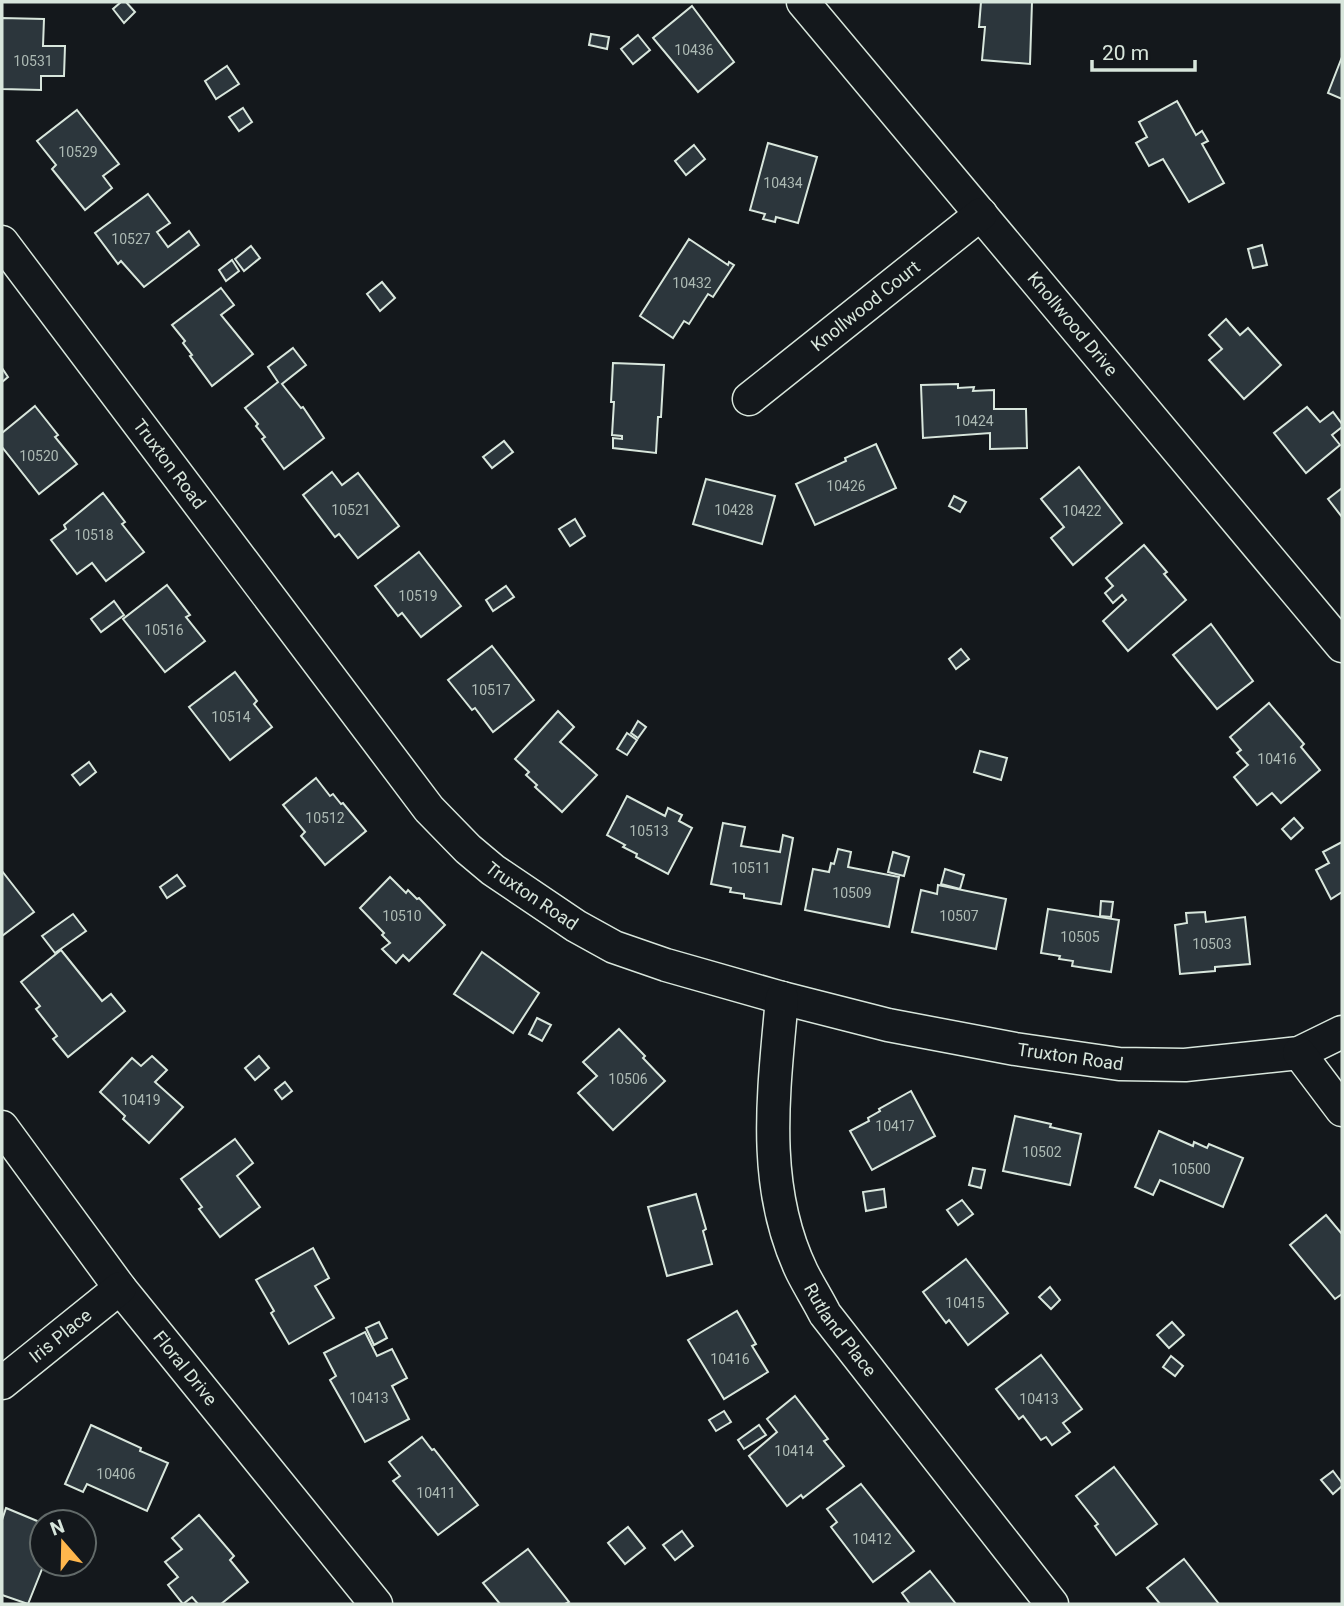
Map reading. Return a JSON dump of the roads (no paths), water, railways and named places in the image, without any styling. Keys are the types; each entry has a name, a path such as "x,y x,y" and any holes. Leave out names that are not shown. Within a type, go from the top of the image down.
{"street":[{"name":"Knollwood Drive","path":"803,2 1342,646"},
{"name":"Knollwood Court","path":"749,399 981,214"},
{"name":"Truxton Road","path":"2,242 429,809 468,849 533,898 576,926 614,947 666,965 888,1025 1015,1049 1119,1064 1185,1065 1298,1053 1342,1032"},
{"name":"Rutland Place","path":"782,998 773,1103 773,1166 780,1208 802,1272 825,1314 1052,1604"},
{"path":"1298,1053 1342,1110"},
{"name":"Floral Drive","path":"2,1127 120,1288 376,1604"},
{"name":"Iris Place","path":"2,1383 120,1288"}]}
